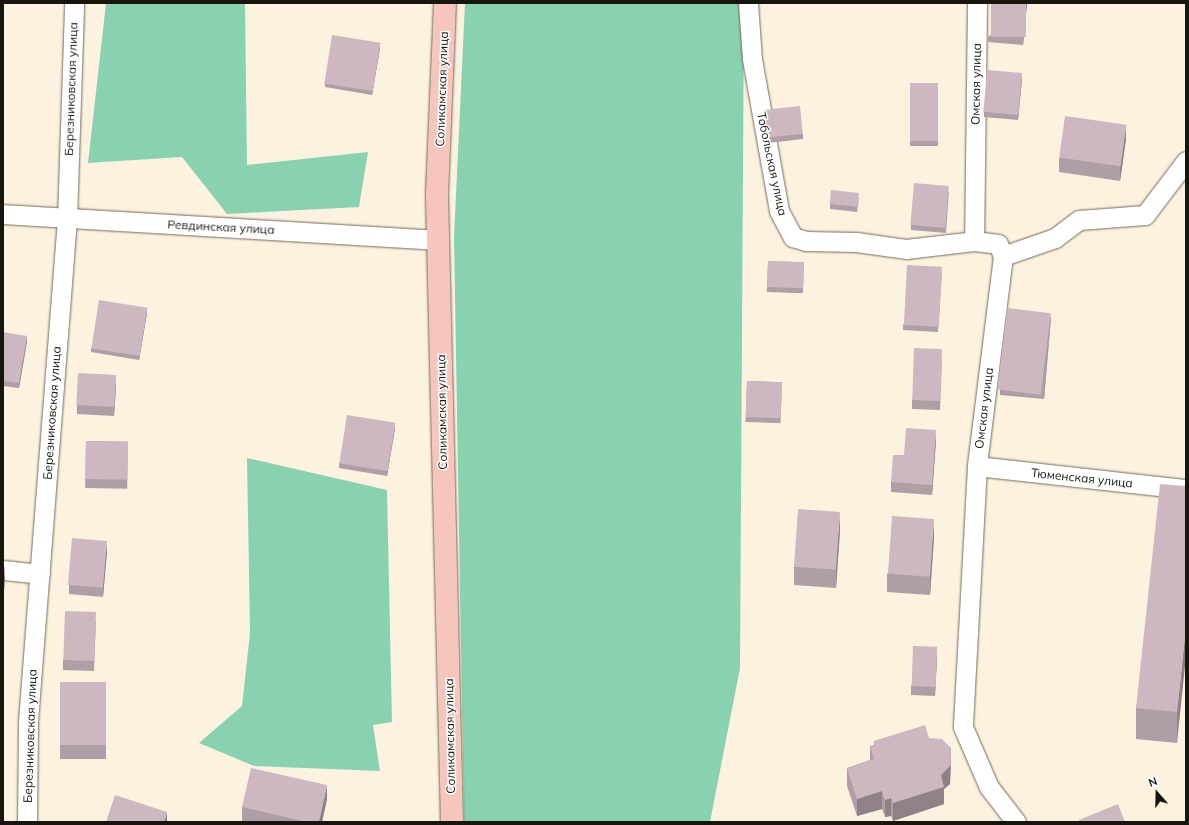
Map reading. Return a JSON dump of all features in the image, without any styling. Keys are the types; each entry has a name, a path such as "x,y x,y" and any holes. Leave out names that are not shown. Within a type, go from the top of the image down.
{"main road":[{"name":"Соликамская улица","path":"445,3 438,240 452,822"}],"street":[{"name":"Березниковская улица","path":"27,822 28,720 67,219 74,3"},
{"name":"Тобольская улица","path":"748,3 752,59 779,211 794,237 806,241 856,242 906,248 974,241"},
{"name":"Омская улица","path":"974,241 978,3"},
{"path":"974,241 998,244 1003,256 1055,238 1079,220 1145,215 1186,161"},
{"name":"Ревдинская улица","path":"3,214 438,240"},
{"name":"Омская улица","path":"1003,256 977,466 964,727 989,788 1016,822"},
{"name":"Тюменская улица","path":"977,466 1186,489"},
{"path":"3,570 40,574"}],"green space":[{"path":"106,3 245,3 247,165 368,152 359,207 227,214 182,157 88,163"},
{"path":"465,3 744,3 740,668 710,822 464,822 454,237"},
{"path":"247,458 387,490 392,722 373,725 380,771 254,766 199,743 242,706 250,633"}],"building":[{"path":"991,3 1026,3 1026,37 991,37"},
{"path":"332,35 380,43 373,91 324,83"},
{"path":"987,70 1022,73 1018,115 983,112"},
{"path":"910,83 938,83 938,141 910,141"},
{"path":"800,106 803,134 768,138 765,110"},
{"path":"1065,116 1126,125 1121,166 1059,158"},
{"path":"914,183 949,186 945,228 910,225"},
{"path":"831,190 859,193 857,207 830,204"},
{"path":"768,261 804,262 803,288 767,287"},
{"path":"907,265 942,267 939,327 904,325"},
{"path":"99,300 147,308 140,356 91,348"},
{"path":"1008,308 1051,313 1041,395 998,389"},
{"path":"3,332 27,336 19,383 3,381"},
{"path":"914,348 942,349 940,401 912,400"},
{"path":"78,373 116,375 114,407 76,405"},
{"path":"747,381 782,382 781,418 746,417"},
{"path":"347,415 395,423 388,471 339,463"},
{"path":"906,428 936,430 932,485 891,482 893,455 904,455"},
{"path":"86,441 128,442 127,480 85,479"},
{"path":"1160,484 1186,486 1186,626 1177,712 1136,708"},
{"path":"798,509 840,512 836,570 794,567"},
{"path":"892,516 934,519 930,577 888,574"},
{"path":"72,538 107,541 103,588 68,585"},
{"path":"3,567 5,567 3,588"},
{"path":"65,611 96,612 94,661 63,660"},
{"path":"913,646 937,647 936,687 912,686"},
{"path":"60,682 106,682 106,745 60,745"},
{"path":"925,725 929,738 942,739 951,748 950,766 941,775 944,787 893,803 891,798 885,800 882,791 857,799 847,768 874,759 870,746 875,745 874,741"},
{"path":"251,768 327,785 319,822 306,822 242,807"},
{"path":"115,795 167,812 164,822 106,822"},
{"path":"1118,804 1125,822 1079,822 1079,820"}]}
